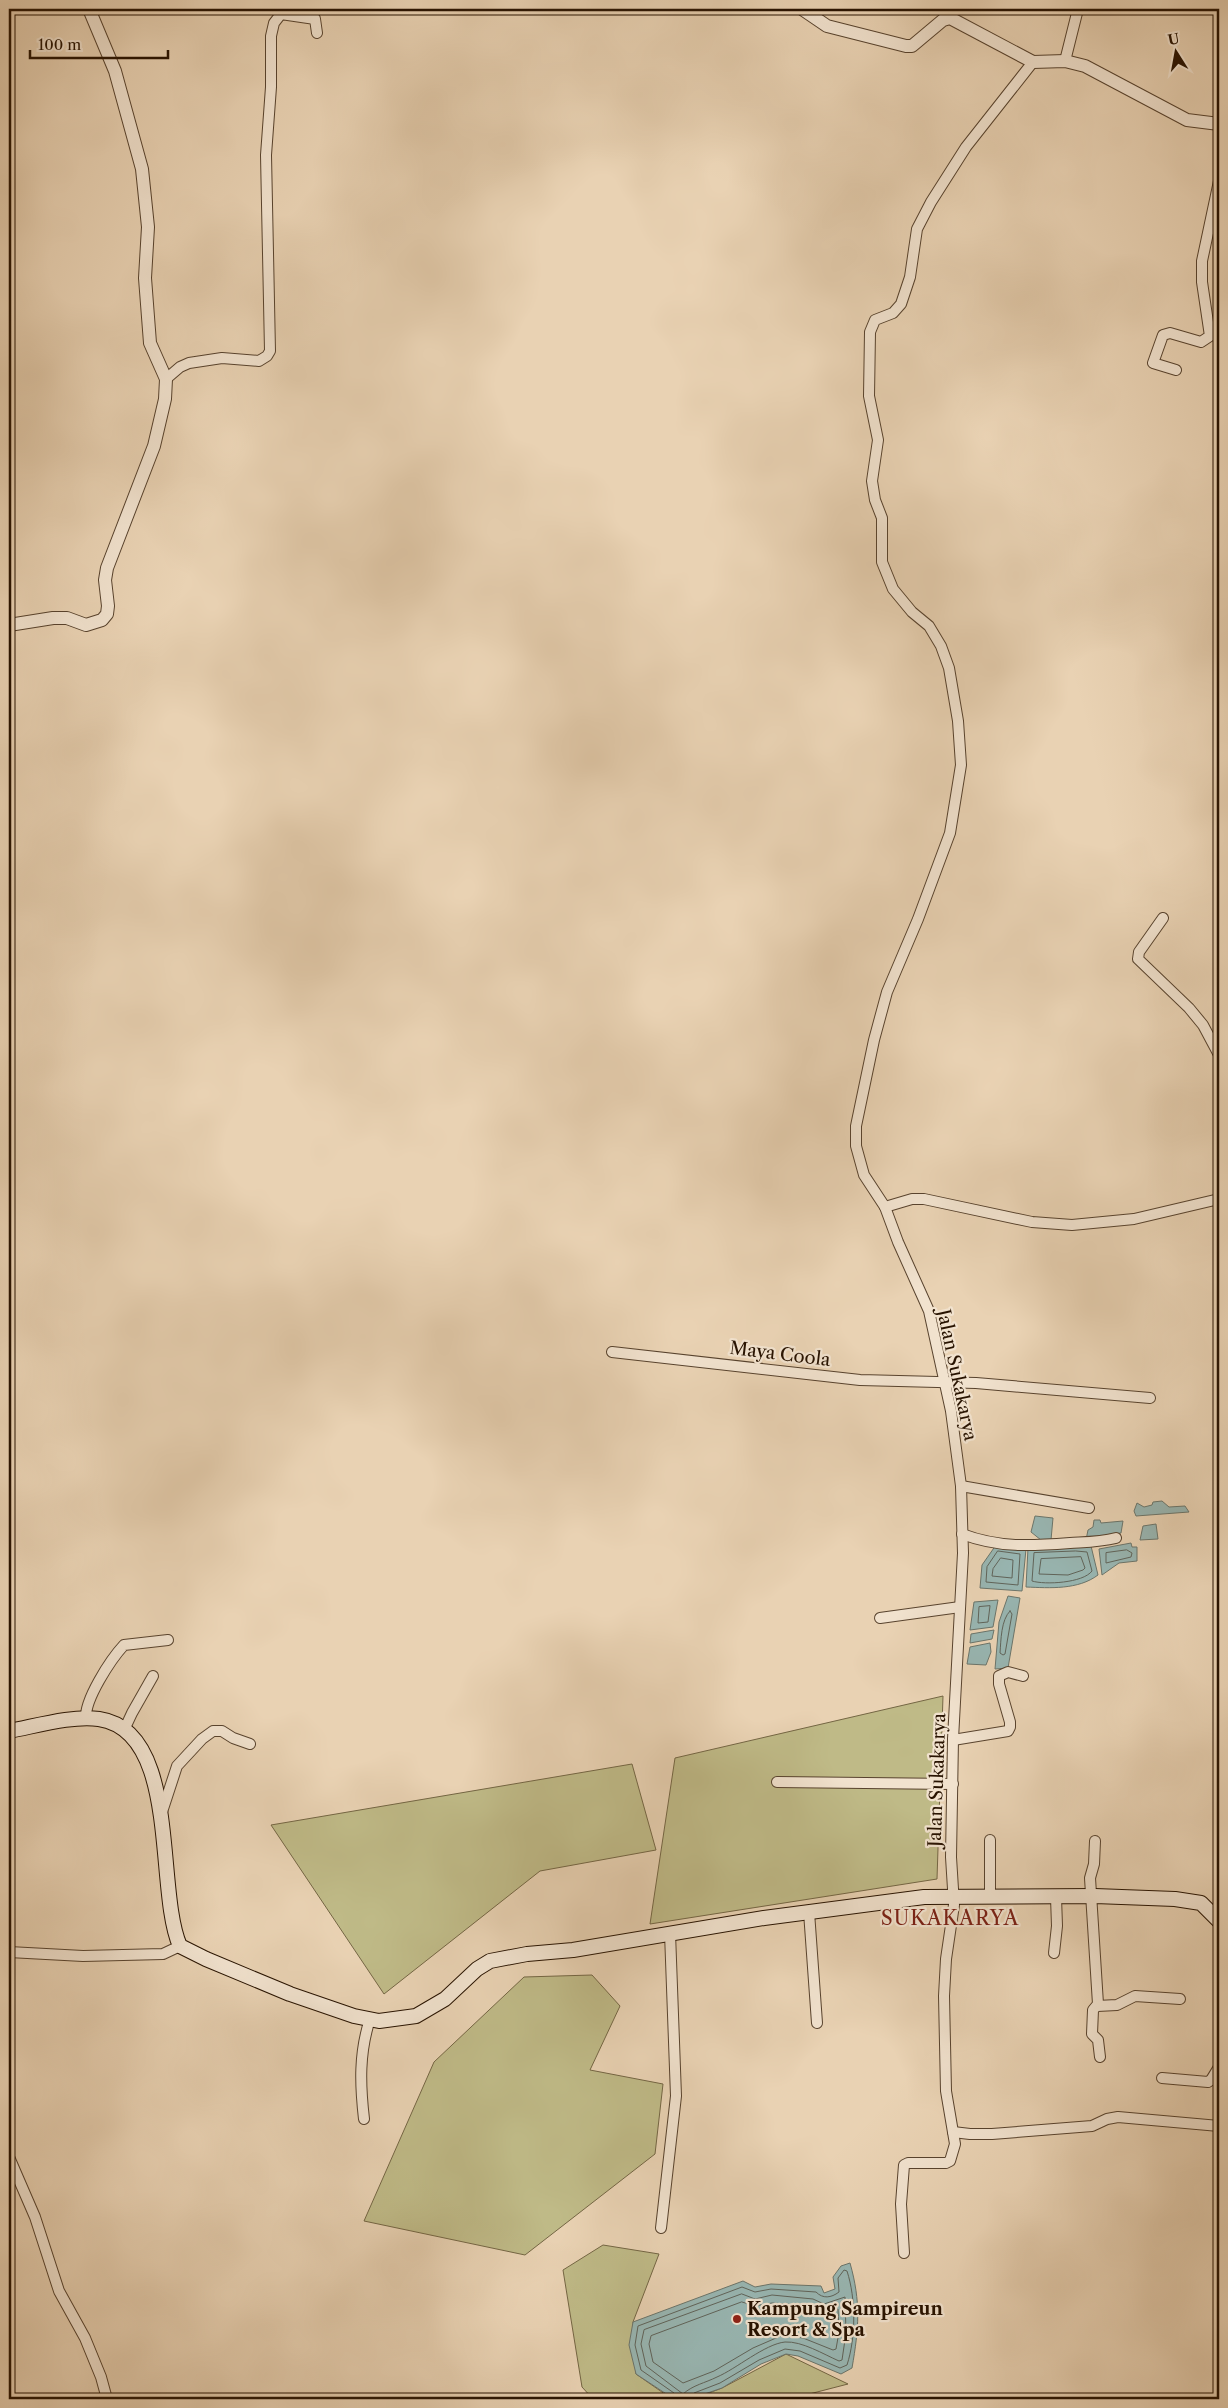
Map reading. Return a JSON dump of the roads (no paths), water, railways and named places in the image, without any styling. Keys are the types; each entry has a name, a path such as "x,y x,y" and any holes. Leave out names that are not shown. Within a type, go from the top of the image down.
{"main road":[{"path":"9,1731 86,1719 110,1722 126,1728 144,1752 160,1816 172,1922 180,1946 206,1959 290,1994 354,2016 379,2021 400,2020 416,2016 445,1999 477,1969 490,1961 527,1954 573,1950 809,1912 924,1897 1091,1896 1189,1900 1202,1903 1209,1908 1219,1921"}],"street":[{"path":"9,625 67,618 86,625 102,620 107,614 107,568 154,446 164,406 166,379 150,343 145,278 148,219 142,169 115,71 89,9"},
{"path":"802,9 827,26 906,46 912,46 943,20 950,18 1033,62 1065,61 1100,73 1187,120 1219,124"},
{"path":"1065,61 1078,9"},
{"path":"166,379 180,367 189,363 222,358 259,361 267,356 270,351 266,155 271,87 271,36 274,23 281,14 309,17 316,20 317,33"},
{"name":"Jalan Sukakarya","path":"904,2252 901,2204 904,2165 908,2163 946,2164 950,2161 954,2144 946,2091 944,1996 946,1959 954,1905 952,1897 952,1784 960,1607 961,1486 956,1441 929,1311 898,1242 886,1207 864,1175 856,1146 856,1126 874,1040 887,992 924,904 950,833 960,765 958,721 949,668 941,646 929,626 912,612 893,589 882,562 882,518 875,500 872,481 878,440 869,396 870,332 875,320 893,313 901,304 910,277 917,229 931,202 966,147 1033,62"},
{"path":"1176,370 1153,362 1163,334 1170,333 1201,342 1210,336 1202,282 1202,261 1219,181"},
{"path":"1163,918 1139,952 1138,959 1189,1008 1203,1025 1219,1055"},
{"path":"886,1207 906,1200 924,1200 1032,1222 1072,1225 1134,1218 1219,1199"},
{"name":"Maya Coola","path":"612,1352 860,1380 1018,1386 1150,1398"},
{"path":"961,1486 1089,1508"},
{"path":"962,1534 977,1539 1028,1547 1099,1543 1116,1538"},
{"path":"880,1618 960,1607"},
{"path":"86,1719 86,1708 98,1684 124,1646 168,1640"},
{"path":"953,1740 1008,1731 1010,1722 999,1676 1008,1672 1023,1676"},
{"path":"126,1728 132,1712 153,1676"},
{"path":"160,1816 177,1766 202,1738 213,1731 222,1731 233,1738 250,1744"},
{"path":"777,1782 952,1784"},
{"path":"990,1840 990,1897"},
{"path":"1095,1841 1094,1864 1090,1878 1098,1980 1097,2006 1093,2010 1092,2034 1098,2040 1100,2057"},
{"path":"1054,1953 1057,1926 1056,1897"},
{"path":"809,1912 817,2023"},
{"path":"661,2228 676,2096 670,1933"},
{"path":"9,1952 83,1956 163,1954 180,1946"},
{"path":"1097,2006 1117,2005 1135,1996 1180,1999"},
{"path":"364,2119 360,2078 364,2036 370,2019"},
{"path":"1162,2078 1208,2082 1219,2067"},
{"path":"953,2132 978,2134 1092,2126 1107,2119 1118,2117 1219,2126"},
{"path":"9,2157 35,2218 59,2291 85,2338 101,2377 107,2399"}],"water":[{"path":"1162,1501 1169,1507 1185,1506 1189,1512 1136,1516 1134,1511 1137,1503 1144,1507 1152,1505 1153,1502"},
{"path":"1035,1516 1053,1518 1051,1540 1041,1540 1031,1532"},
{"path":"1094,1520 1100,1520 1101,1523 1123,1521 1121,1533 1086,1540 1088,1530 1093,1527"},
{"path":"1156,1524 1158,1539 1140,1540 1143,1526"},
{"path":"1131,1543 1132,1547 1137,1547 1137,1561 1119,1563 1102,1575 1099,1549"},
{"path":"996,1545 1026,1549 1022,1591 980,1588 982,1565"},
{"path":"1091,1546 1098,1575 1073,1586 1054,1588 1026,1587 1028,1548"},
{"path":"1008,1596 1020,1598 1008,1668 995,1669 999,1622"},
{"path":"998,1600 993,1627 970,1630 974,1602"},
{"path":"994,1630 992,1639 970,1643 971,1634"},
{"path":"990,1643 991,1652 986,1665 967,1664 970,1647"},
{"path":"850,2263 856,2290 858,2315 856,2340 852,2368 841,2374 798,2356 786,2354 761,2364 722,2388 690,2399 674,2399 636,2374 629,2345 633,2322 743,2281 755,2287 771,2284 821,2286 824,2293 835,2289 833,2277 841,2266"}],"place":[{"name":"Kampung Sampireun Resort & Spa","path":"737,2319"}],"district":[{"name":"SUKAKARYA","path":"950,1918"}]}
